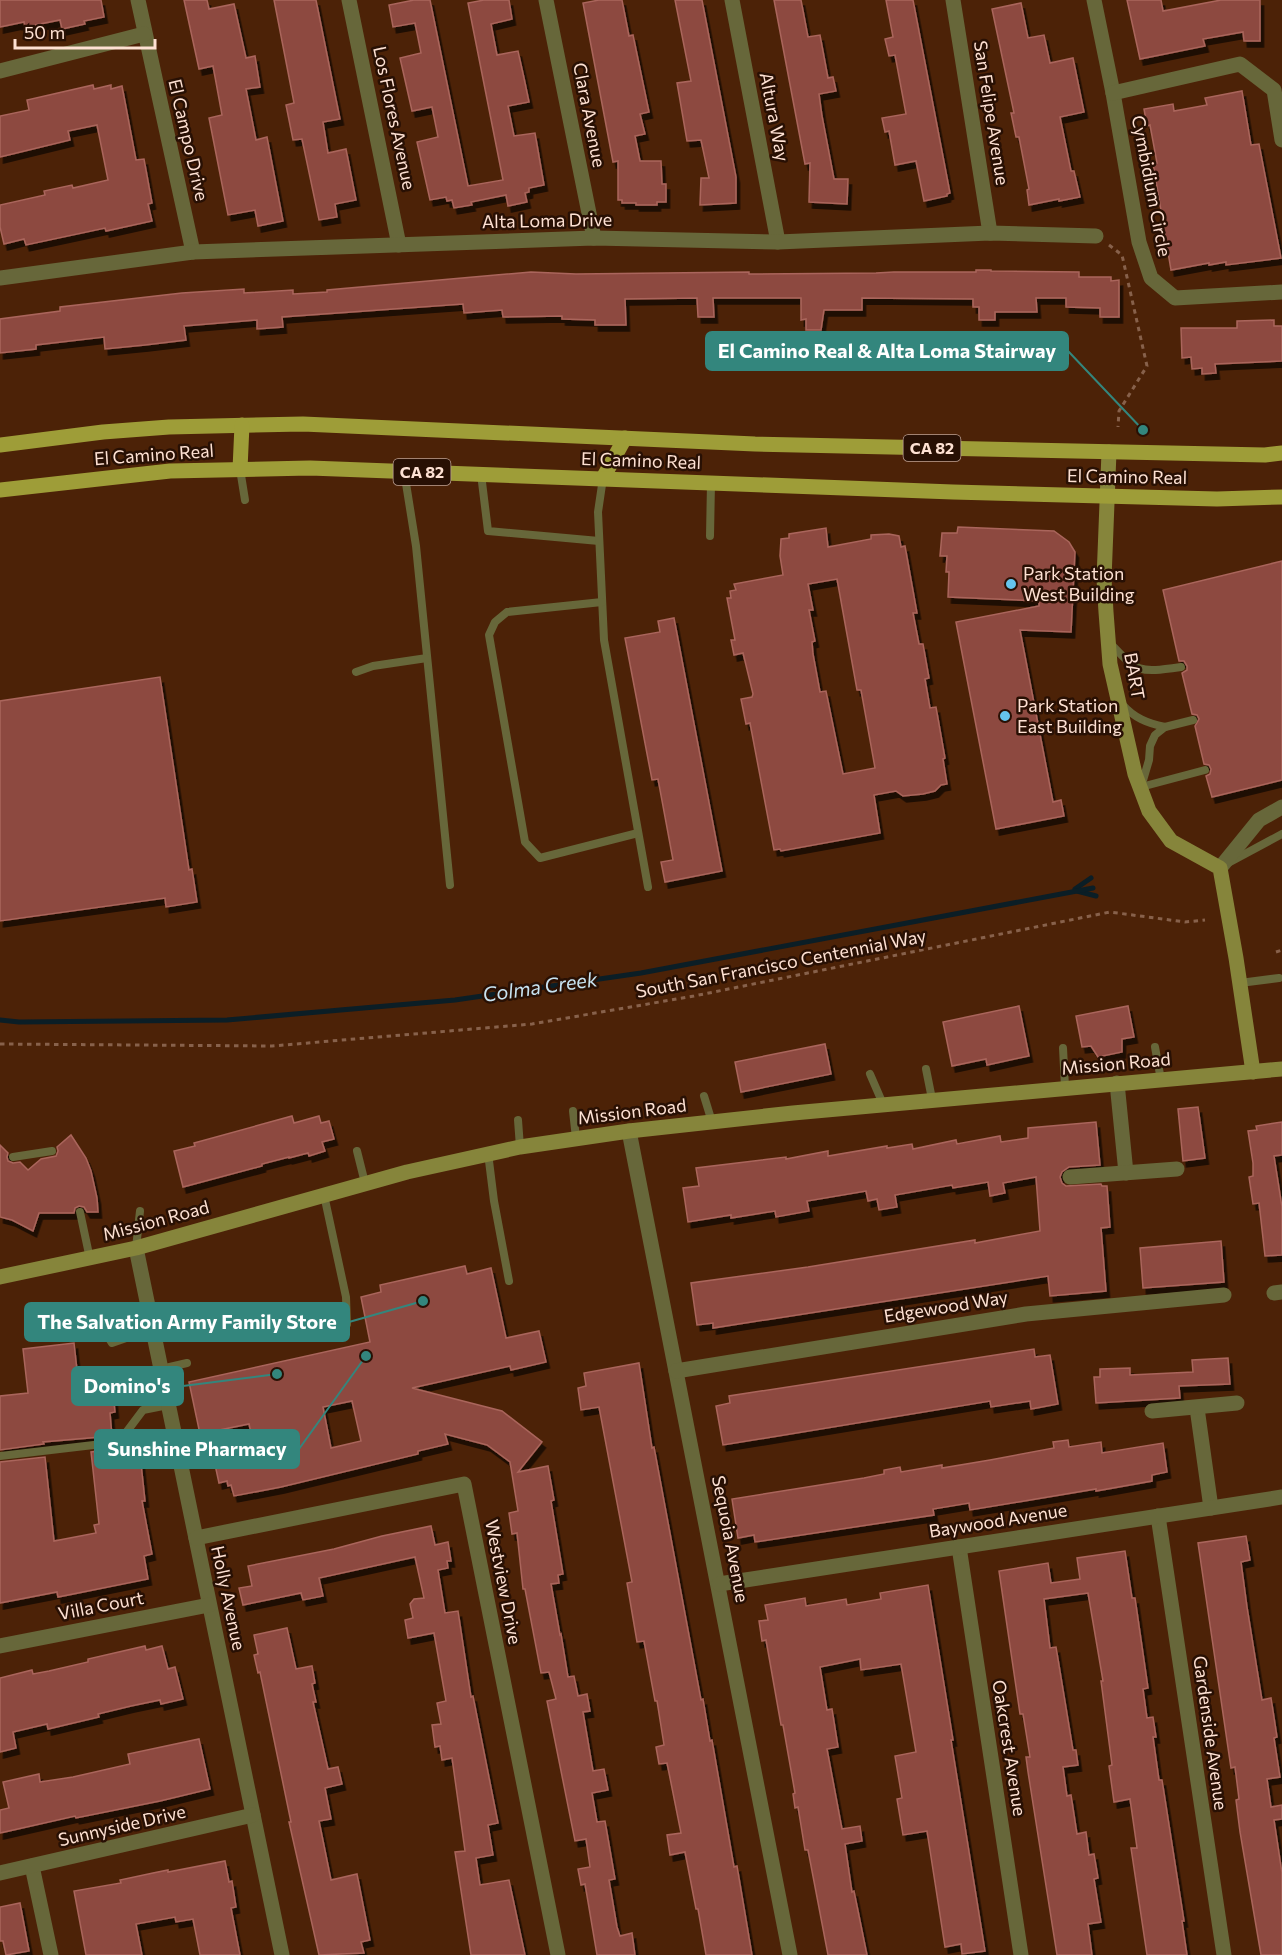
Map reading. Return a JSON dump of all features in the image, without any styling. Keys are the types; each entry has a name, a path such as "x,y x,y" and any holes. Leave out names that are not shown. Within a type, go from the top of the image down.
{"main road":[{"name":"El Camino Real","path":"0,445 103,432 242,425 386,427 755,444 1265,455 1282,453"},
{"path":"240,469 242,425"},
{"path":"603,478 625,438"},
{"name":"BART","path":"1108,452 1104,579 1108,642 1110,664 1135,774 1149,810 1171,841 1220,868"},
{"name":"El Camino Real","path":"0,490 149,473 310,468 1106,497 1217,499 1282,497"},
{"path":"1220,868 1253,1072"},
{"name":"Mission Road","path":"0,1277 136,1248 365,1183 520,1147 629,1131 932,1099 1282,1069"}],"street":[{"name":"El Campo Drive","path":"138,0 193,252"},
{"name":"Los Flores Avenue","path":"349,0 399,244"},
{"name":"Clara Avenue","path":"546,0 594,238"},
{"name":"Altura Way","path":"732,0 778,242"},
{"name":"San Felipe Avenue","path":"953,0 990,233"},
{"name":"Cymbidium Circle","path":"1094,0 1139,242 1150,279 1175,298 1282,292"},
{"path":"0,70 144,34"},
{"path":"1113,93 1240,64 1274,90 1282,140"},
{"name":"Alta Loma Drive","path":"0,278 193,252 399,244 594,238 778,242 990,233 1096,236"},
{"path":"1220,868 1259,820 1282,807"},
{"path":"1117,1083 1125,1173"},
{"name":"Sequoia Avenue","path":"629,1131 790,1955"},
{"path":"1070,1177 1177,1169"},
{"name":"Holly Avenue","path":"136,1248 282,1955"},
{"name":"Edgewood Way","path":"676,1371 1026,1314 1224,1295"},
{"path":"1152,1411 1237,1403"},
{"path":"1197,1408 1211,1508"},
{"name":"Westview Drive","path":"196,1538 464,1484 558,1955"},
{"name":"Baywood Avenue","path":"719,1584 1282,1497"},
{"name":"Gardenside Avenue","path":"1158,1516 1224,1955"},
{"name":"Oakcrest Avenue","path":"959,1547 1021,1955"},
{"name":"Villa Court","path":"0,1646 209,1605"},
{"name":"Sunnyside Drive","path":"0,1873 253,1815"},
{"path":"32,1866 51,1955"}],"lane":[{"path":"240,469 245,500"},
{"path":"404,471 416,546 450,885"},
{"path":"481,474 488,531 599,542"},
{"path":"603,478 598,512 604,640 648,887"},
{"path":"710,536 711,483"},
{"path":"602,602 507,612 495,622 489,634 525,842 540,858 638,833"},
{"path":"1108,642 1136,668 1150,671 1181,667"},
{"path":"356,672 374,666 427,658"},
{"path":"1118,699 1131,714 1148,724 1165,727 1193,720"},
{"path":"1141,788 1149,760 1150,746 1155,735 1165,727"},
{"path":"1141,788 1205,770"},
{"path":"1220,868 1282,834"},
{"path":"1240,983 1279,978"},
{"path":"1155,1047 1161,1080"},
{"path":"1063,1048 1065,1087"},
{"path":"926,1069 932,1099"},
{"path":"870,1074 884,1104"},
{"path":"704,1096 712,1122"},
{"path":"573,1110 576,1138"},
{"path":"518,1120 520,1147"},
{"path":"13,1156 52,1151"},
{"path":"357,1151 365,1183"},
{"path":"488,1153 494,1201 509,1281"},
{"path":"324,1195 346,1297 347,1324"},
{"path":"136,1248 140,1211"},
{"path":"80,1212 90,1259"},
{"path":"93,1313 112,1343 182,1321"},
{"path":"161,1369 187,1363"},
{"path":"0,1456 119,1442 143,1410 168,1405"}],"path":[{"path":"1096,236 1122,255 1146,366 1119,411 1118,427"},
{"name":"South San Francisco Centennial Way","path":"0,1044 272,1046 532,1024 694,996 1110,912 1185,922 1205,920"},
{"path":"1276,952 1282,950"}],"building":[{"path":"0,0 101,0 104,17 62,29 60,20 25,27 24,22 0,27"},
{"path":"184,0 207,0 209,9 234,4 246,58 255,56 260,87 246,89 256,140 267,137 283,221 258,226 255,210 228,215 209,118 222,115 213,66 199,69"},
{"path":"274,0 316,0 340,119 323,122 328,153 346,149 356,200 335,204 337,217 319,220 302,139 293,140 286,105 294,103"},
{"path":"414,0 430,0 468,186 503,180 468,3 484,0 509,0 512,19 491,24 497,55 518,51 529,102 508,106 514,136 535,133 544,185 529,188 529,192 525,193 527,202 508,206 506,195 454,208 452,200 447,201 446,197 430,200 417,142 438,137 432,107 412,111 400,58 421,53 415,23 393,27 389,5"},
{"path":"622,0 629,36 633,35 649,112 640,114 645,134 635,136 640,161 661,161 662,184 666,184 666,202 657,202 657,205 636,205 636,203 622,203 622,200 618,200 618,161 613,162 583,3"},
{"path":"675,0 702,0 736,177 736,203 700,205 701,178 709,178 701,140 687,141 677,83 691,81"},
{"path":"774,0 801,0 808,37 820,35 828,78 833,77 836,91 819,94 822,116 834,179 848,179 847,204 809,202 810,163 805,164"},
{"path":"886,0 913,0 950,193 947,196 924,201 916,161 895,165 889,131 885,132 882,118 906,114 895,55 889,56 885,39 893,37"},
{"path":"1127,0 1161,0 1163,11 1221,0 1260,0 1260,41 1244,41 1243,32 1203,39 1205,46 1140,59"},
{"path":"1021,3 1028,38 1044,35 1050,63 1073,58 1084,112 1060,117 1071,171 1074,171 1080,197 1029,205 1027,190 1029,189 1019,137 1016,137 1011,113 1014,113 992,9"},
{"path":"93,85 94,89 111,85 111,89 122,86 136,160 144,159 152,203 148,204 152,221 106,231 105,228 26,245 24,239 4,244 0,227 0,205 45,195 44,191 72,185 73,188 108,180 97,125 68,131 70,140 0,157 0,116 29,110 27,100"},
{"path":"1242,91 1251,145 1259,144 1281,258 1226,265 1226,262 1209,265 1209,263 1171,270 1153,163 1157,163 1150,125 1147,126 1144,109 1173,104 1174,111 1207,105 1205,98"},
{"path":"976,270 1079,272 1079,277 1111,277 1111,281 1119,280 1119,317 1100,317 1100,308 1066,307 1066,298 1036,298 1037,312 995,312 995,320 979,320 979,307 973,307 973,299 862,298 862,310 824,310 821,330 806,330 806,319 801,320 801,298 713,298 714,317 698,317 697,298 625,299 626,325 595,325 595,320 562,319 562,316 503,317 502,310 464,313 463,304 282,317 283,327 257,329 257,320 184,326 186,340 105,349 104,337 36,345 36,349 0,353 0,319 60,311 60,307 182,293 244,289 244,293 293,290 293,294 327,292 327,290 531,272 576,274 749,272 749,274 976,272"},
{"path":"1274,320 1274,326 1282,326 1282,361 1215,364 1216,373 1202,374 1202,368 1192,369 1191,357 1182,358 1181,328 1237,328 1237,321"},
{"path":"958,527 1054,531 1069,542 1075,552 1071,632 1020,630 1053,802 1061,800 1064,816 996,829 956,622 1039,606 1039,601 948,597 947,556 940,556 942,533 957,533"},
{"path":"826,528 828,547 871,539 871,535 899,536 901,547 905,546 917,613 913,613 919,644 923,644 929,678 925,679 930,708 936,707 947,784 941,785 935,791 923,794 903,796 896,791 874,795 880,833 781,851 780,849 774,850 750,723 746,724 741,699 752,697 753,694 743,653 734,655 731,640 735,640 727,598 731,598 730,591 736,590 734,584 783,575 780,556 781,539 789,538 789,534","holes":["837,579 857,690 861,690 875,768 843,774 826,691 820,692 813,654 812,642 815,641 809,610 813,610 808,584"]},
{"path":"1282,561 1282,780 1212,797 1206,776 1210,774 1211,769 1209,765 1204,764 1195,726 1199,719 1197,715 1192,714 1182,673 1187,670 1187,666 1184,661 1179,661 1163,590"},
{"path":"674,618 722,871 665,882 661,862 673,860 658,779 652,780 625,638 660,632 658,621"},
{"path":"160,677 189,870 192,869 197,902 166,907 165,898 0,921 0,701"},
{"path":"1019,1006 1029,1056 987,1065 986,1059 952,1066 943,1022"},
{"path":"1128,1006 1134,1037 1122,1039 1122,1052 1098,1057 1091,1046 1082,1047 1076,1016"},
{"path":"825,1044 831,1074 741,1092 735,1062"},
{"path":"1198,1107 1205,1158 1183,1161 1178,1109"},
{"path":"292,1116 294,1123 319,1116 321,1123 329,1121 334,1139 322,1142 325,1151 309,1156 308,1153 289,1157 183,1187 174,1151 195,1146 194,1143"},
{"path":"1096,1122 1100,1165 1069,1167 1062,1172 1060,1177 1066,1186 1101,1184 1107,1186 1110,1227 1101,1228 1106,1291 1050,1296 1048,1276 713,1328 713,1323 697,1325 691,1283 975,1240 975,1243 1040,1231 1036,1177 1003,1183 1005,1193 990,1196 988,1182 953,1188 952,1185 895,1195 897,1207 879,1210 877,1199 868,1201 866,1191 807,1201 809,1211 776,1217 775,1211 688,1222 683,1188 699,1186 696,1168 786,1157 786,1159 828,1151 828,1156 912,1144 913,1149 956,1140 957,1144 1000,1136 1001,1142 1028,1138 1028,1128"},
{"path":"1282,1122 1282,1155 1274,1156 1282,1207 1282,1255 1265,1256 1259,1203 1253,1204 1249,1177 1253,1176 1253,1163 1248,1131 1257,1130 1256,1126"},
{"path":"71,1135 86,1158 91,1171 98,1212 87,1212 84,1207 79,1206 75,1208 74,1213 39,1213 33,1231 12,1220 0,1217 0,1145 8,1153 8,1161 20,1162 28,1170 41,1159 56,1156 57,1147"},
{"path":"1221,1241 1224,1282 1143,1288 1140,1248"},
{"path":"465,1266 467,1274 491,1268 506,1338 539,1331 546,1362 511,1370 510,1366 412,1388 502,1411 542,1442 518,1472 548,1466 554,1500 551,1501 563,1574 558,1575 559,1583 551,1584 560,1635 568,1677 574,1676 578,1696 587,1694 590,1711 583,1712 593,1771 604,1769 608,1790 592,1793 597,1822 605,1821 615,1879 609,1880 617,1927 620,1936 632,1933 635,1955 597,1955 585,1884 581,1885 578,1869 590,1867 586,1839 575,1841 547,1701 556,1699 549,1672 541,1673 525,1589 523,1589 517,1533 512,1534 509,1513 518,1511 510,1462 487,1445 445,1434 448,1444 418,1451 418,1454 234,1496 231,1485 228,1486 227,1481 219,1483 214,1460 255,1451 249,1424 200,1434 189,1382 370,1342 361,1297 381,1292 380,1285","holes":["352,1401 361,1441 331,1448 323,1407"]},
{"path":"74,1343 79,1388 112,1384 115,1412 110,1413 112,1436 43,1442 44,1444 0,1450 0,1396 28,1393 23,1349"},
{"path":"1034,1349 1035,1357 1050,1355 1058,1404 1031,1409 1030,1401 991,1407 990,1401 723,1445 716,1406 730,1403 729,1396"},
{"path":"1228,1358 1230,1384 1179,1386 1180,1398 1096,1403 1094,1377 1100,1377 1100,1369 1130,1368 1130,1375 1193,1372 1192,1360"},
{"path":"639,1363 652,1448 654,1447 701,1700 703,1699 710,1741 712,1740 734,1867 737,1866 752,1955 706,1955 685,1852 670,1855 667,1835 681,1833 667,1763 659,1764 656,1747 664,1745 657,1701 655,1701 644,1641 637,1642 627,1583 632,1582 599,1407 581,1410 578,1388 586,1386 584,1373"},
{"path":"1068,1440 1069,1447 1101,1442 1102,1453 1163,1443 1167,1472 1152,1475 1152,1481 1096,1491 1096,1489 970,1510 969,1503 933,1509 934,1515 755,1542 754,1535 738,1538 732,1499 864,1478 884,1474 884,1470 900,1467 901,1472 990,1460 1054,1448 1053,1442"},
{"path":"113,1449 113,1454 137,1451 137,1454 140,1454 145,1501 142,1501 152,1554 144,1556 148,1579 58,1597 57,1592 0,1603 0,1462 45,1457 54,1541 96,1533 94,1525 99,1524 91,1452"},
{"path":"431,1526 435,1545 448,1542 451,1561 447,1561 448,1568 438,1570 445,1613 458,1611 471,1697 473,1696 498,1823 488,1825 493,1855 476,1858 480,1885 509,1880 525,1955 471,1955 455,1852 465,1851 452,1758 442,1760 440,1746 435,1747 432,1725 441,1724 437,1703 446,1701 434,1633 408,1638 405,1620 413,1618 410,1604 414,1599 424,1598 415,1557 319,1578 323,1596 303,1600 301,1593 243,1605 239,1588 252,1586 248,1566"},
{"path":"1246,1536 1250,1560 1241,1562 1247,1607 1262,1700 1271,1698 1277,1737 1274,1738 1280,1777 1267,1779 1271,1807 1282,1805 1282,1819 1274,1820 1282,1873 1282,1955 1261,1955 1240,1832 1235,1767 1231,1768 1198,1543"},
{"path":"1125,1551 1132,1598 1135,1598 1148,1688 1143,1689 1147,1718 1153,1717 1156,1737 1153,1737 1159,1780 1162,1780 1184,1921 1182,1921 1187,1955 1147,1955 1131,1848 1137,1848 1130,1799 1114,1802 1109,1766 1112,1765 1101,1681 1103,1681 1088,1593 1044,1599 1050,1648 1056,1647 1073,1750 1076,1750 1078,1765 1063,1767 1067,1796 1071,1795 1077,1834 1086,1832 1089,1855 1094,1854 1098,1878 1094,1879 1101,1922 1088,1924 1092,1955 1057,1955 1028,1772 1026,1757 1030,1757 1023,1714 1020,1714 999,1571 1048,1563 1051,1583 1080,1579 1077,1558"},
{"path":"928,1585 985,1951 962,1954 961,1944 945,1947 927,1831 903,1835 897,1799 902,1798 895,1756 916,1752 901,1664 861,1670 860,1659 820,1667 827,1710 832,1709 838,1747 827,1749 842,1829 860,1826 862,1841 845,1844 852,1892 854,1891 867,1955 828,1955 808,1850 805,1850 798,1807 795,1808 793,1794 795,1793 766,1640 762,1641 759,1621 768,1620 765,1605 805,1598 806,1606 846,1599 847,1605 881,1599 880,1593"},
{"path":"287,1628 296,1669 312,1666 315,1683 312,1684 316,1702 313,1702 328,1769 338,1767 342,1784 325,1788 331,1819 319,1821 331,1880 357,1874 370,1940 361,1942 364,1953 319,1955 289,1822 291,1822 260,1672 258,1673 254,1655 258,1654 254,1635"},
{"path":"145,1646 146,1650 162,1646 168,1669 175,1667 183,1699 161,1704 160,1700 131,1706 98,1714 99,1717 48,1729 47,1724 13,1732 16,1748 0,1752 0,1678 32,1670 33,1674 49,1671"},
{"path":"199,1739 210,1789 0,1833 0,1810 9,1808 3,1782 39,1774 40,1782 73,1777 130,1764 128,1754"},
{"path":"225,1861 229,1882 232,1881 236,1907 231,1908 240,1955 200,1955 193,1919 176,1922 175,1917 136,1924 142,1955 86,1955 74,1891 121,1883 120,1880 168,1870 168,1872"},
{"path":"20,1903 29,1951 6,1955 3,1941 0,1941 0,1907"}],"waterway":[{"name":"Colma Creek","path":"1075,889 1091,878"},
{"name":"Colma Creek","path":"0,1020 19,1022 227,1020 455,1000 641,973 1093,888"},
{"name":"Colma Creek","path":"1077,891 1096,896"}],"place":[{"name":"El Camino Real & Alta Loma Stairway","path":"1143,430"},
{"name":"Park Station West Building","path":"1011,584"},
{"name":"Park Station East Building","path":"1005,716"},
{"name":"The Salvation Army Family Store","path":"423,1301"},
{"name":"Sunshine Pharmacy","path":"366,1356"},
{"name":"Domino's","path":"277,1374"}]}
